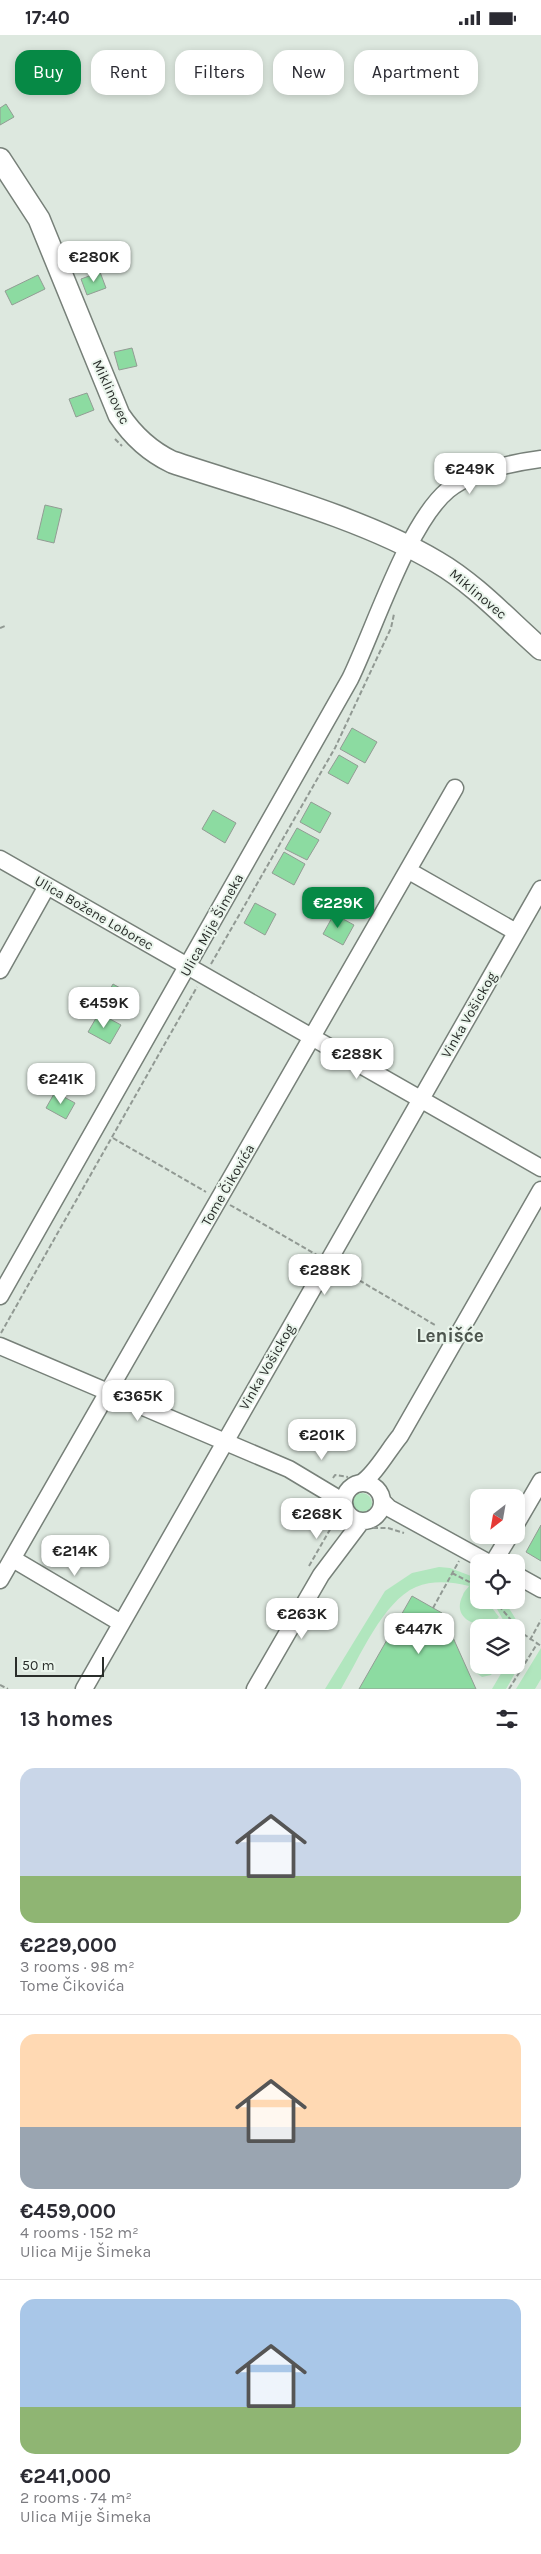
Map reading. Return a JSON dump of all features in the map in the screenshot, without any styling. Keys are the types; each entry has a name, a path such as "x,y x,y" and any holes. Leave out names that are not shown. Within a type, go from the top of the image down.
{"main road":[{"name":"Miklinovec","path":"0,159 39,219 119,415 130,432 157,455 172,462 348,521 409,547 438,562 466,583 541,649"}],"street":[{"path":"409,547 427,515 447,491 460,482 503,467 541,459"},
{"name":"Ulica Mije Šimeka","path":"0,1296 350,679 409,547"},
{"name":"Tome Čikovića","path":"0,1580 314,1037 455,788"},
{"name":"Ulica Božene Loborec","path":"0,859 541,1168"},
{"path":"409,871 516,933"},
{"path":"0,970 47,886"},
{"name":"Vinka Vošickog","path":"84,1689 541,889"},
{"path":"256,1689 321,1575 327,1556 343,1525 344,1496 356,1485 371,1476 386,1452 400,1436 541,1190"},
{"path":"1,1339 108,1393 289,1469 334,1496 355,1521 367,1524 381,1518 396,1521 446,1540"},
{"path":"321,1575 380,1512 380,1496 384,1473 394,1458 400,1436"},
{"path":"289,1469 308,1473 344,1487 371,1485 389,1508 425,1526 472,1554"},
{"path":"525,1509 541,1481"},
{"path":"13,1559 121,1623"},
{"path":"525,1580 541,1589"}],"path":[{"path":"114,437 124,448"},
{"path":"1,1339 204,975 335,748 391,628 395,612"},
{"path":"0,628 5,626"},
{"path":"112,1138 220,1199"},
{"path":"367,1524 388,1528 411,1536"},
{"path":"433,1608 460,1559 466,1563"},
{"path":"452,1573 470,1582"},
{"path":"502,1609 522,1633 541,1646"},
{"path":"530,1640 541,1620"},
{"path":"509,1689 537,1644"},
{"path":"0,1685 8,1689"}],"green space":[{"path":"362,1493 369,1496 372,1503 369,1510 362,1513 355,1510 352,1503 355,1496"},
{"path":"439,1567 450,1568 470,1576 470,1609 493,1609 499,1617 497,1619 470,1619 470,1621 462,1615 460,1603 464,1592 469,1586 442,1582 416,1587 404,1594 383,1618 364,1647 341,1689 325,1689 385,1591 412,1573"},
{"path":"497,1609 509,1609 515,1619 503,1619"},
{"path":"541,1648 541,1679 535,1689 516,1689"},
{"path":"478,1674 492,1674 491,1675 482,1677"},
{"path":"501,1674 514,1674 506,1689 492,1689"}],"building":[{"path":"6,104 14,117 0,125 0,108"},
{"path":"100,272 106,288 87,295 81,279"},
{"path":"38,275 45,289 12,305 5,291"},
{"path":"132,348 137,366 119,370 114,352"},
{"path":"87,393 94,410 76,417 69,399"},
{"path":"45,505 62,509 54,543 37,539"},
{"path":"352,728 377,742 365,763 340,749"},
{"path":"339,755 358,766 348,784 328,773"},
{"path":"311,802 331,813 320,833 300,822"},
{"path":"213,810 236,823 225,843 202,829"},
{"path":"297,828 319,840 307,860 285,849"},
{"path":"284,852 305,864 294,885 272,873"},
{"path":"255,903 276,914 265,935 244,923"},
{"path":"334,914 354,925 343,945 323,934"},
{"path":"113,984 136,997 125,1016 102,1004"},
{"path":"99,1013 121,1025 110,1044 88,1032"},
{"path":"55,1092 75,1103 66,1119 46,1108"},
{"path":"541,1525 541,1561 526,1552"},
{"path":"412,1596 442,1613 476,1689 359,1689"}],"district":[{"name":"Lenišće","path":"450,1336"}]}
